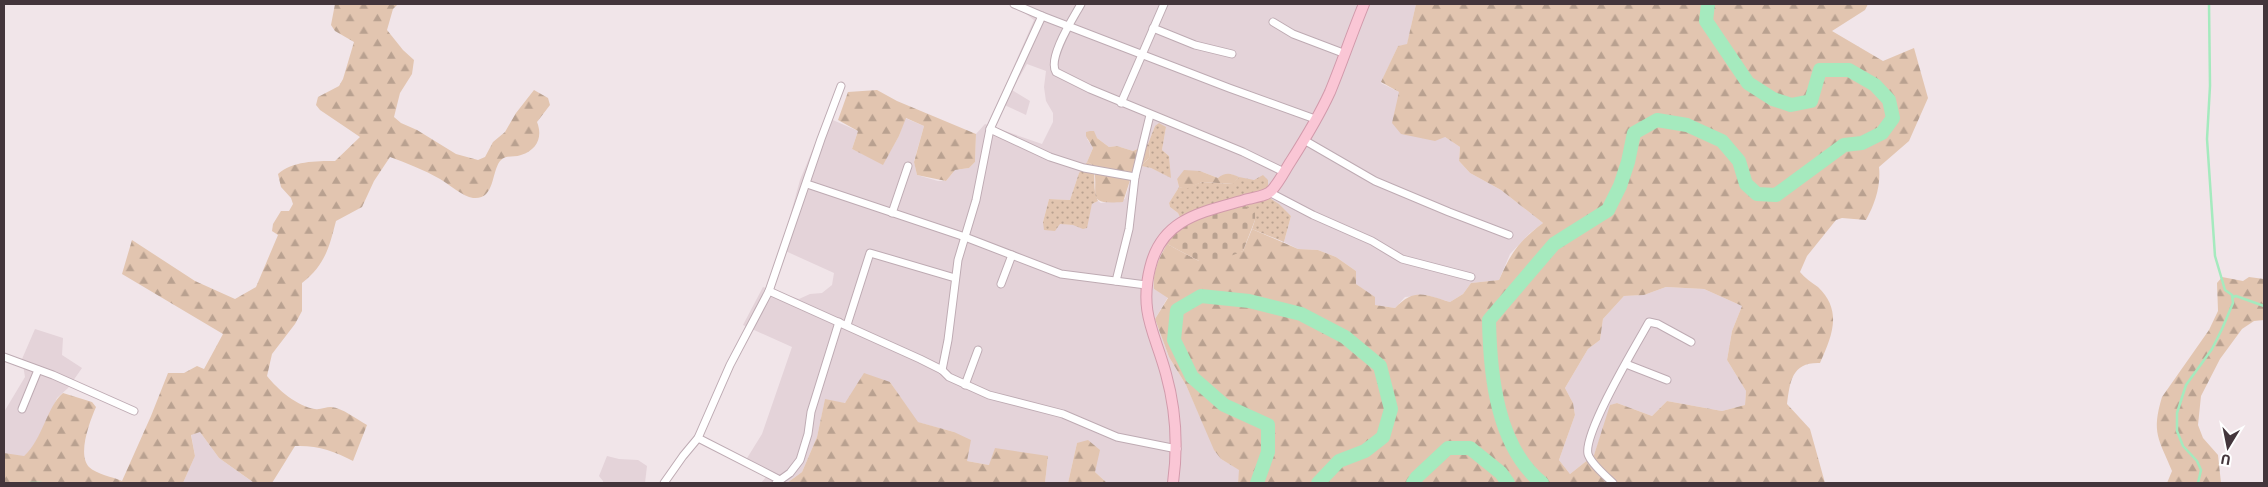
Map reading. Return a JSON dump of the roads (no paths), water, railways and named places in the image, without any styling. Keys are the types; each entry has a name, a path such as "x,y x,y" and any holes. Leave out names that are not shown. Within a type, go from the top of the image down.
{"main road":[{"path":"1173,483 1176,449 1167,376 1146,316 1146,285 1154,254 1170,230 1185,220 1207,210 1269,192 1304,140 1330,92 1343,53 1364,4"}],"street":[{"path":"1014,4 1141,55 1315,119"},
{"path":"1081,4 1068,26 1054,61 1056,72 1121,103 1243,152 1284,172"},
{"path":"1121,103 1164,4"},
{"path":"942,370 948,340 958,260 985,164 990,129 1042,16"},
{"path":"1273,22 1292,34 1343,53"},
{"path":"1153,28 1195,45 1232,54"},
{"path":"664,483 682,456 698,438 730,365 769,291 841,86"},
{"path":"1116,281 1129,229 1135,177 1150,115"},
{"path":"990,129 1050,157 1084,168 1135,177"},
{"path":"1304,140 1381,184 1509,235"},
{"path":"892,213 908,166"},
{"path":"807,184 965,237 1062,274 1146,285"},
{"path":"1269,192 1312,215 1372,240 1402,259 1471,277"},
{"path":"847,325 870,253 955,278"},
{"path":"1001,284 1012,255"},
{"path":"769,291 942,370 965,386 989,395 1063,414 1117,437 1176,449"},
{"path":"698,438 778,481 790,473 800,460 808,434 811,412 839,322"},
{"path":"1613,483 1590,457 1588,446 1594,426 1649,322 1654,322 1692,342"},
{"path":"965,386 978,350"},
{"path":"4,357 134,410"},
{"path":"1626,364 1666,380"},
{"path":"22,409 38,370"}],"waterway":[{"path":"1542,483 1527,468 1515,450 1499,409 1491,364 1489,320 1554,244 1608,210 1620,186 1628,162 1634,133 1657,120 1687,125 1722,141 1739,161 1746,184 1757,194 1776,195 1844,145 1862,143 1882,133 1893,118 1889,100 1875,85 1849,70 1820,70 1811,101 1791,105 1773,99 1748,83 1706,21 1708,4"},
{"path":"2198,483 2201,470 2197,461 2183,446 2177,431 2177,413 2186,385 2212,349 2233,303 2232,295 2225,290 2215,256 2207,139 2210,86 2209,4"},
{"path":"1257,483 1268,452 1268,425 1224,405 1192,377 1174,340 1177,310 1201,296 1249,301 1301,314 1345,337 1380,366 1391,409 1383,437 1365,451 1339,461 1318,483"},
{"path":"2233,297 2236,296 2264,306"},
{"path":"1413,483 1448,448 1470,448 1501,473 1508,483"},
{"path":"29,483 41,483"}]}
